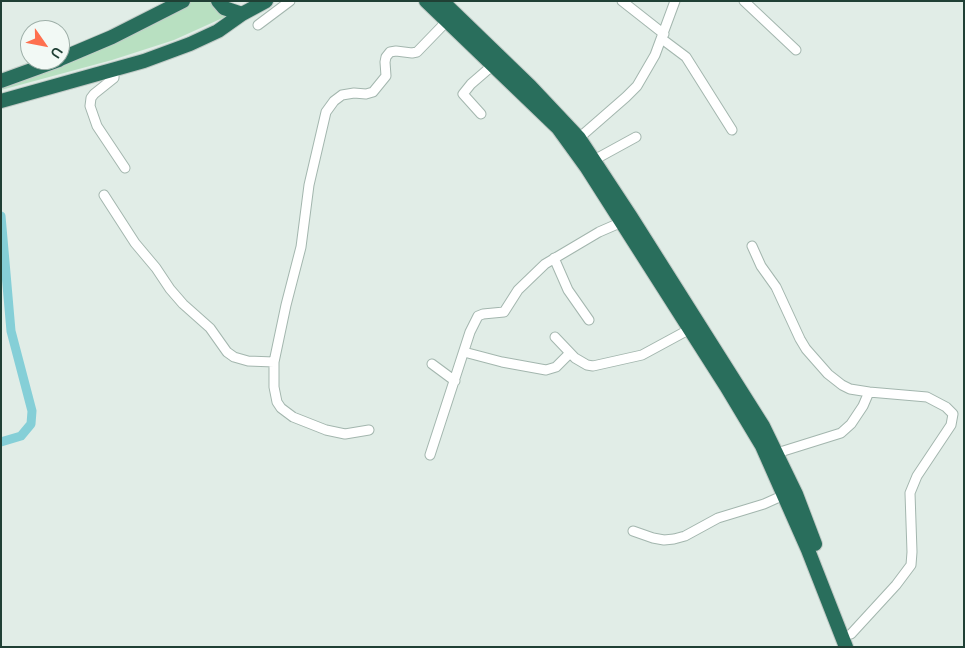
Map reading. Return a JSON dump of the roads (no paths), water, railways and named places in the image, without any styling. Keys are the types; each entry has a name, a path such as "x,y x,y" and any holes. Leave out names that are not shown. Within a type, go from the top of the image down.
{"highway":[{"path":"70,55 120,33 183,1"},
{"path":"218,1 224,8 242,14"},
{"path":"1,101 144,61 190,44 218,30 266,1"},
{"path":"426,1 491,58 530,86 580,138 661,272 763,426 777,453 812,548 851,642"},
{"path":"442,1 491,58 558,128 622,222 661,272 690,329 762,446 784,495 812,548"},
{"path":"1,81 31,70"}],"street":[{"path":"258,25 290,1"},
{"path":"622,1 686,58 732,130"},
{"path":"580,138 637,86 646,73 663,36 675,1"},
{"path":"744,1 796,50"},
{"path":"369,430 345,434 326,430 299,420 281,408 277,402 274,387 274,362 301,246 309,185 326,112 334,101 342,95 373,92 386,76 385,62 390,52 417,52 447,21"},
{"path":"481,114 463,94 491,58"},
{"path":"114,69 116,76 90,98 90,106 97,126 125,168"},
{"path":"594,160 636,137"},
{"path":"104,195 170,290 210,328 227,352 234,357 248,361 274,362"},
{"path":"430,455 470,332 478,316 504,312 525,281 554,258 599,232 622,222"},
{"path":"752,246 761,266 776,287 800,339 806,349 828,374 850,389 932,399 952,411 954,418 912,486 909,501 911,565 851,642"},
{"path":"554,258 568,290 589,320"},
{"path":"555,337 569,354 587,365 599,365 642,355 690,329"},
{"path":"464,352 502,362 546,370 556,367 569,354"},
{"path":"432,364 455,381"},
{"path":"777,453 842,433 851,424 863,406 869,392"},
{"path":"633,531 653,538 674,539 685,536 718,518 764,504 784,495"}],"waterway":[{"path":"1,216 11,331 32,411 31,424 21,436 1,442"}]}
